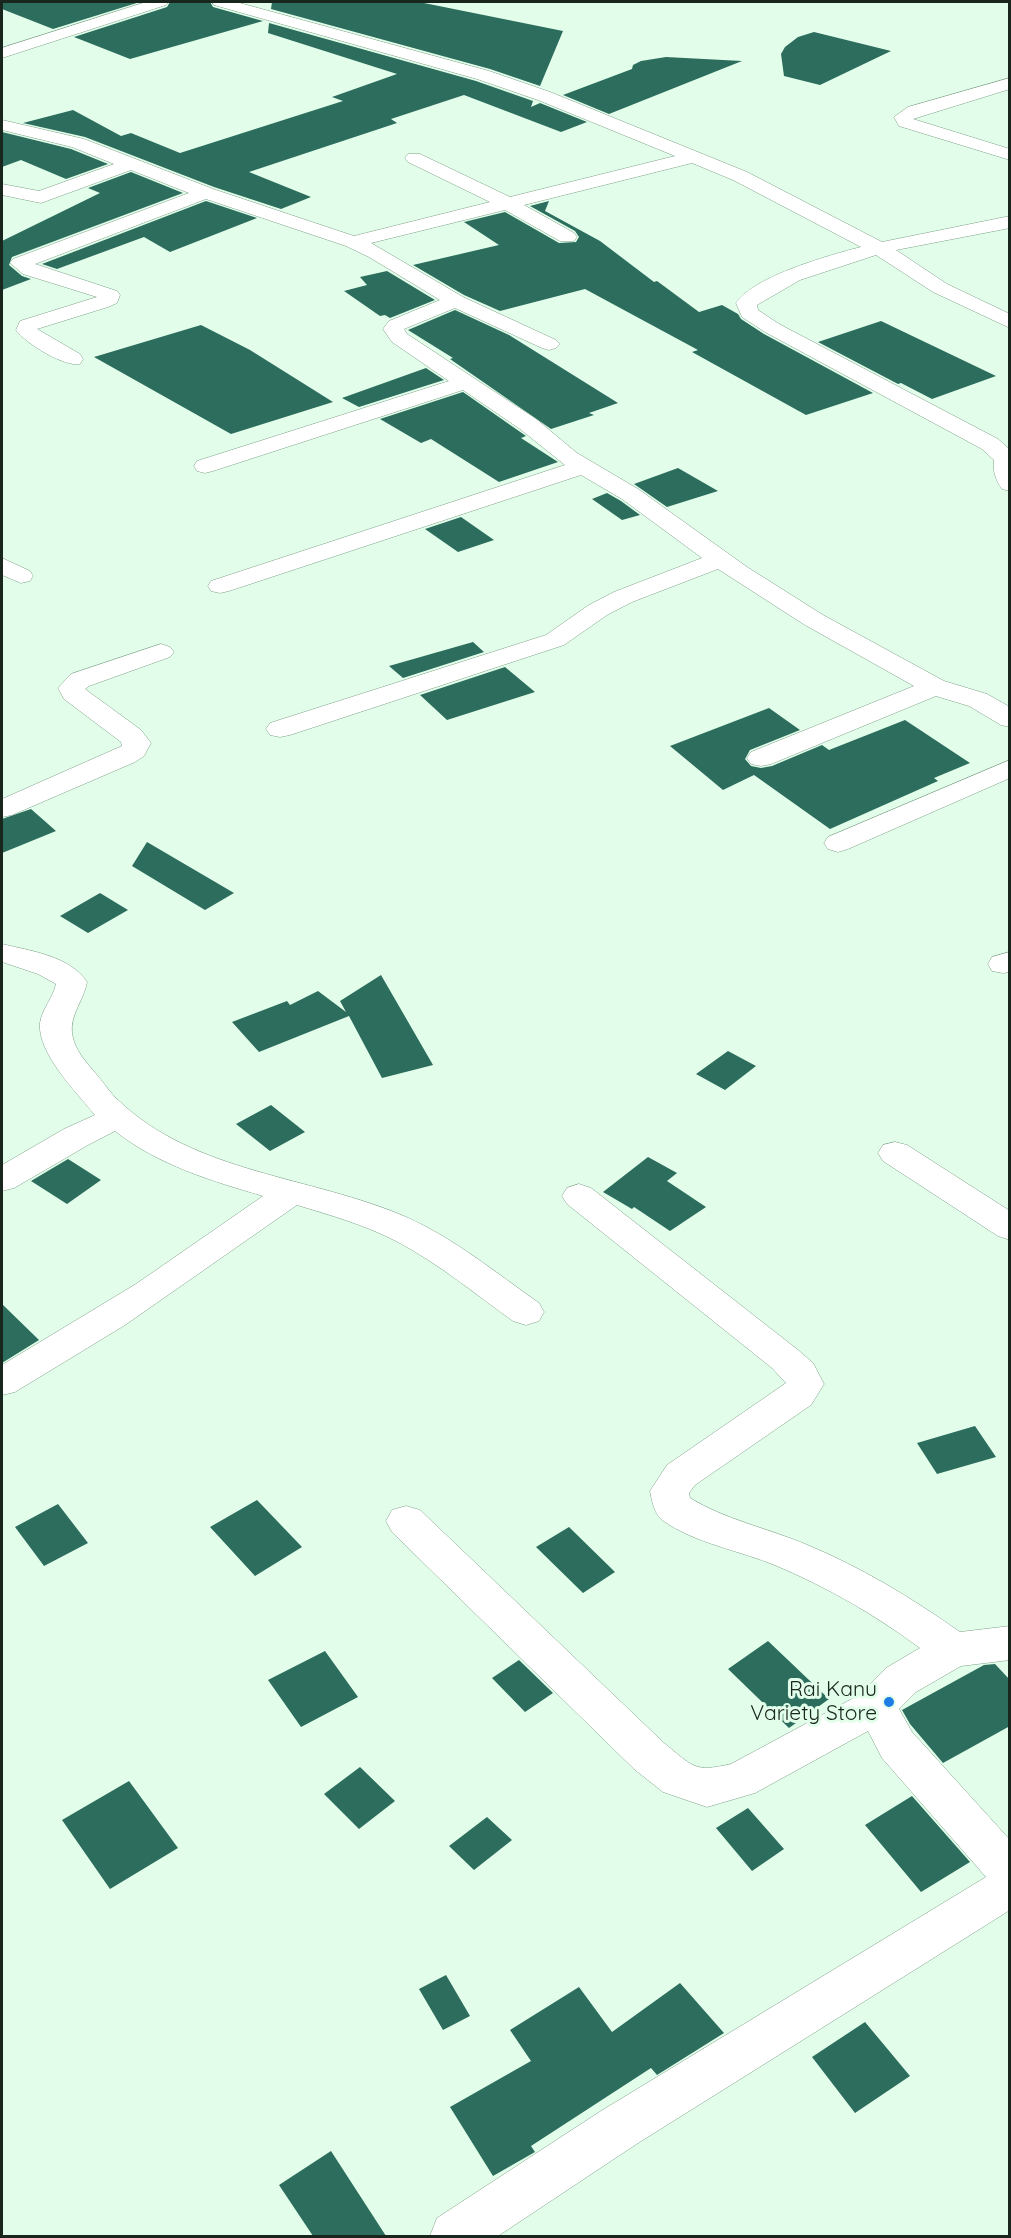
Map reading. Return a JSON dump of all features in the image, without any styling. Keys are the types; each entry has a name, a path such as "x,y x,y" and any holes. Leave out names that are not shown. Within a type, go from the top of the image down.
{"street":[{"path":"4,51 160,2"},
{"path":"220,2 483,75 544,96 740,176 879,249 940,288 1010,322"},
{"path":"1010,83 914,111 903,117 905,122 926,130 1010,155"},
{"path":"2,125 78,143 206,193 353,242 376,253 456,301 549,344"},
{"path":"353,242 693,157"},
{"path":"414,158 507,203 567,237"},
{"path":"2,189 33,197 41,196 130,164"},
{"path":"72,359 32,335 26,330 27,325 101,303 110,299 110,295 30,270 20,263 206,193"},
{"path":"1010,222 831,260 766,288 746,303 749,313 772,328 990,444 1005,458 1005,474 1010,484"},
{"path":"456,301 396,325 393,329 399,338 528,424 569,458 654,510 721,559 814,620 935,687 978,700 1010,719"},
{"path":"205,466 467,382"},
{"path":"220,586 584,467"},
{"path":"280,729 555,640 598,610 623,597 721,559"},
{"path":"2,810 134,750 137,743 131,736 73,693 71,688 80,680 161,652"},
{"path":"761,758 935,687"},
{"path":"838,843 1010,768"},
{"path":"3,955 54,970 65,975 72,982 71,992 55,1018 56,1035 84,1084 116,1118 154,1144 192,1161 289,1194 358,1212 395,1226 426,1244 526,1312"},
{"path":"2,1180 76,1137 116,1118"},
{"path":"895,1153 1010,1228"},
{"path":"2,1382 49,1356 161,1286 289,1194"},
{"path":"579,1196 785,1359 800,1373 806,1384 798,1395 681,1475 669,1491 673,1507 697,1522 789,1554 844,1578 894,1607 953,1650"},
{"path":"406,1521 649,1756 678,1779 707,1788 740,1780 876,1706 900,1680 953,1650 1010,1643"},
{"path":"876,1706 897,1745 1010,1872"},
{"path":"455,2236 618,2128 1010,1886"}],"building":[{"path":"2,2 140,2 53,29 2,9"},
{"path":"170,2 210,2 213,7 263,21 130,59 74,37 167,7"},
{"path":"272,2 419,2 563,31 540,86 490,69 271,9"},
{"path":"269,23 476,81 533,101 531,107 540,103 587,122 561,132 464,95 391,119 397,123 249,172 311,197 281,209 214,187 85,137 23,123 73,110 121,136 131,133 180,153 343,101 332,97 397,74 268,33"},
{"path":"814,32 891,51 820,85 784,76 781,54 785,47 798,37"},
{"path":"666,57 742,61 609,114 563,95 632,69 633,65 641,61"},
{"path":"2,132 71,149 108,164 66,179 21,160 2,167"},
{"path":"131,172 183,193 12,257 9,265 22,276 31,279 2,290 2,241 100,193 88,188"},
{"path":"206,201 257,218 170,252 144,237 57,269 42,264"},
{"path":"549,201 545,211 600,241 654,282 657,281 699,312 722,305 764,334 873,393 806,415 692,352 698,350 585,289 500,311 464,295 413,265 499,245 464,222 505,212 559,243 576,242 579,237 575,231 530,206"},
{"path":"387,271 435,300 390,318 385,315 380,316 344,291 367,285 360,277"},
{"path":"455,310 509,335 618,403 589,413 594,415 551,429 450,359 453,358 408,330"},
{"path":"881,321 996,376 932,399 818,342"},
{"path":"201,325 250,350 333,402 231,434 94,357"},
{"path":"426,368 444,380 359,407 342,398"},
{"path":"463,392 526,436 521,438 558,462 499,482 431,439 421,443 380,419"},
{"path":"678,468 718,491 667,507 634,484"},
{"path":"607,493 640,515 622,520 592,499"},
{"path":"461,517 494,540 458,552 425,529"},
{"path":"473,642 484,652 403,678 389,666"},
{"path":"505,667 535,692 447,720 420,695"},
{"path":"769,708 800,730 750,750 745,759 751,766 761,768 772,766 822,745 829,750 905,720 970,763 934,778 938,781 830,829 754,775 723,790 670,746"},
{"path":"31,809 56,831 2,853 2,819"},
{"path":"147,842 234,893 205,910 132,866"},
{"path":"100,893 128,910 88,933 60,916"},
{"path":"381,975 433,1065 382,1078 349,1016 259,1052 232,1022 287,1001 290,1005 318,991 346,1012 340,1001"},
{"path":"728,1051 756,1066 725,1090 696,1074"},
{"path":"271,1105 305,1132 270,1151 236,1124"},
{"path":"648,1157 677,1173 667,1181 706,1207 670,1231 634,1207 632,1209 603,1192"},
{"path":"68,1159 101,1180 67,1204 31,1181"},
{"path":"2,1304 39,1340 2,1363"},
{"path":"975,1426 996,1457 937,1474 917,1443"},
{"path":"257,1500 302,1547 255,1576 210,1527"},
{"path":"58,1504 88,1543 44,1566 15,1527"},
{"path":"569,1527 615,1572 583,1593 536,1547"},
{"path":"768,1641 829,1699 789,1728 728,1669"},
{"path":"325,1651 358,1697 301,1727 268,1680"},
{"path":"519,1660 553,1693 525,1712 492,1678"},
{"path":"995,1664 1010,1680 1010,1726 943,1763 910,1724 902,1710 984,1665"},
{"path":"360,1767 395,1801 359,1829 324,1794"},
{"path":"129,1781 178,1848 110,1889 62,1820"},
{"path":"912,1796 970,1862 921,1892 865,1825"},
{"path":"748,1808 784,1849 752,1871 716,1828"},
{"path":"487,1817 512,1840 474,1870 449,1846"},
{"path":"446,1975 470,2016 443,2030 419,1989"},
{"path":"680,1983 724,2033 657,2075 651,2068 531,2146 535,2152 493,2176 450,2107 531,2061 510,2030 579,1987 612,2032"},
{"path":"865,2022 910,2076 855,2113 812,2057"},
{"path":"331,2151 386,2236 313,2236 279,2185"}],"place":[{"name":"Rai Kanu Variety Store","path":"889,1702"}]}
